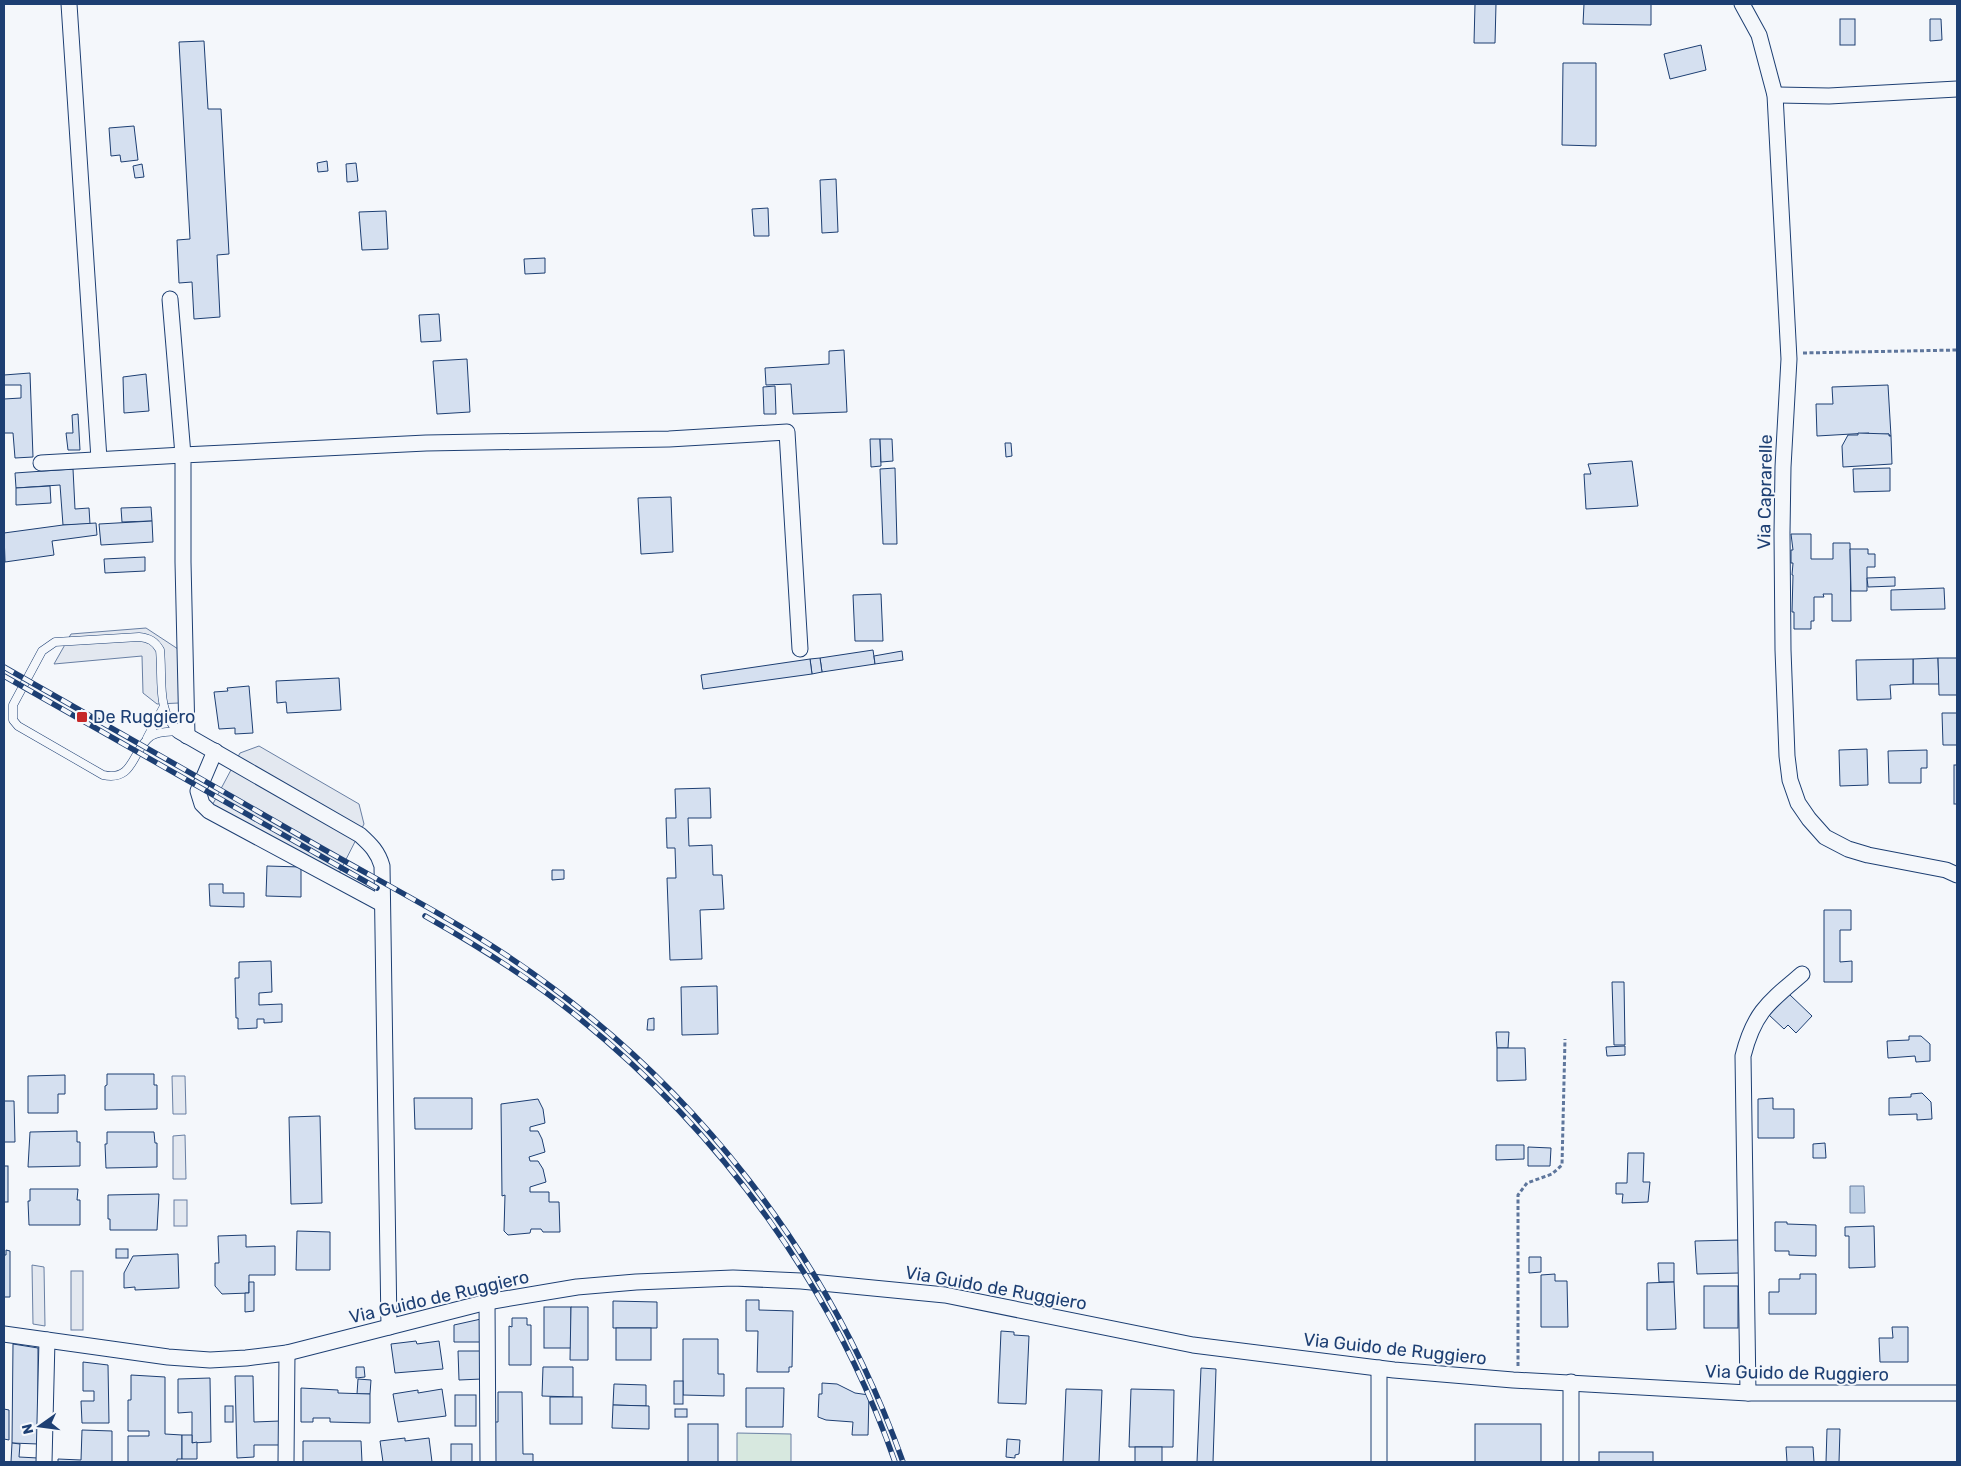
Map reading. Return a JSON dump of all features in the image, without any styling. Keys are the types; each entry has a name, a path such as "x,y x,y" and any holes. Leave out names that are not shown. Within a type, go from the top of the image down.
{"street":[{"path":"69,4 99,459"},
{"name":"Via Caprarelle","path":"1742,4 1759,35 1776,95 1789,353 1783,468 1782,542 1783,650 1787,756 1790,780 1798,803 1808,819 1825,837 1848,850 1946,870 1957,875"},
{"path":"1776,95 1829,96 1957,88"},
{"path":"170,299 183,455 183,733 360,835 372,845 378,854 382,866 389,1327"},
{"path":"40,463 426,443 669,439 787,432 800,649"},
{"path":"215,751 198,791 202,804 208,811 382,904"},
{"path":"1748,1393 1743,1056 1748,1035 1757,1017 1772,999 1802,974"},
{"name":"Via Guido de Ruggiero","path":"4,1334 168,1357 210,1360 246,1358 287,1353 487,1302 577,1287 636,1282 733,1278 801,1281 944,1295 1193,1345 1379,1368 1518,1380 1748,1393 1957,1393"},
{"path":"487,1302 488,1462"},
{"path":"44,1462 47,1340"},
{"path":"286,1462 287,1353"},
{"path":"1379,1368 1379,1462"},
{"path":"1571,1382 1571,1462"}],"lane":[{"path":"163,708 145,742 126,771 111,776 103,774 18,726 13,720 14,705 42,651 48,646 55,642 139,637 148,638 156,643 160,650 163,708 166,717 183,733"},
{"path":"145,742 156,734 183,733"}],"path":[{"path":"1789,353 1957,350"},
{"path":"1518,1380 1518,1195 1527,1183 1552,1174 1562,1165 1566,1040"}],"shaded area":[{"path":"146,628 178,649 179,703 157,704 143,693 142,656 54,664 71,634"},
{"path":"259,746 359,804 364,824 334,883 207,815 240,753"},
{"path":"172,1076 185,1076 186,1114 173,1114"},
{"path":"185,1135 186,1179 173,1179 173,1136"},
{"path":"174,1200 187,1200 187,1226 174,1226"},
{"path":"32,1265 44,1267 45,1326 33,1324"},
{"path":"71,1271 83,1271 83,1330 71,1330"},
{"path":"737,1433 791,1434 791,1462 737,1462"}],"water":[{"path":"1850,1186 1864,1186 1865,1213 1850,1213"}],"building":[{"path":"1475,4 1496,4 1495,43 1474,43"},
{"path":"1584,4 1651,4 1651,25 1583,24"},
{"path":"1840,19 1855,19 1855,45 1840,45"},
{"path":"1930,19 1941,19 1942,40 1930,41"},
{"path":"204,41 208,109 221,109 229,254 217,255 220,317 194,319 192,282 179,283 177,240 190,239 179,42"},
{"path":"1701,45 1706,70 1670,79 1664,54"},
{"path":"1563,63 1596,63 1596,146 1562,145"},
{"path":"134,126 138,160 121,162 120,155 111,156 109,128"},
{"path":"327,161 328,171 318,172 317,163"},
{"path":"356,163 358,181 347,182 346,164"},
{"path":"142,164 144,177 135,178 133,166"},
{"path":"836,179 838,232 822,233 820,180"},
{"path":"768,208 769,236 754,236 752,209"},
{"path":"386,211 388,249 362,250 359,212"},
{"path":"545,258 545,273 525,274 524,259"},
{"path":"439,314 441,341 421,342 419,315"},
{"path":"844,350 847,412 793,414 791,384 766,385 765,368 829,364 829,351"},
{"path":"467,359 470,412 437,414 433,361"},
{"path":"30,373 33,457 15,458 13,433 4,433 4,399 21,398 21,385 4,385 4,375"},
{"path":"146,374 149,411 124,413 123,377"},
{"path":"1888,385 1891,436 1889,434 1869,435 1869,433 1817,436 1816,404 1833,404 1832,387"},
{"path":"775,386 776,414 764,414 763,387"},
{"path":"78,414 80,450 68,450 66,433 73,433 72,415"},
{"path":"1858,433 1889,434 1891,436 1892,464 1843,467 1842,446 1848,435 1858,435"},
{"path":"870,439 880,439 881,466 871,467"},
{"path":"880,439 892,439 893,461 881,462"},
{"path":"1005,443 1011,443 1012,456 1006,457"},
{"path":"1632,461 1638,506 1586,509 1584,474 1591,474 1588,464"},
{"path":"895,468 897,544 883,544 880,469"},
{"path":"1890,468 1890,491 1854,492 1853,469"},
{"path":"73,469 75,509 89,508 90,524 63,525 60,485 16,488 15,473"},
{"path":"50,486 51,503 16,505 16,488"},
{"path":"671,497 673,552 641,554 638,498"},
{"path":"151,507 152,521 122,522 121,508"},
{"path":"152,521 153,542 101,545 99,524"},
{"path":"96,523 97,535 52,541 54,555 5,562 4,533 63,525"},
{"path":"1791,534 1811,534 1811,559 1833,559 1833,543 1850,543 1851,621 1832,621 1832,594 1823,594 1824,597 1814,597 1814,621 1811,621 1811,629 1794,629"},
{"path":"1850,549 1868,549 1868,554 1875,554 1875,567 1867,567 1867,591 1851,591"},
{"path":"145,557 145,571 105,573 104,559"},
{"path":"1895,577 1895,586 1868,587 1867,578"},
{"path":"1944,588 1945,609 1891,610 1891,590"},
{"path":"881,594 883,641 855,641 853,595"},
{"path":"873,650 875,664 822,672 820,658"},
{"path":"902,651 903,660 875,664 874,656"},
{"path":"820,658 822,672 812,674 810,659"},
{"path":"1938,658 1939,684 1913,684 1913,659"},
{"path":"1938,658 1957,658 1957,695 1939,695"},
{"path":"810,659 812,674 703,689 701,675"},
{"path":"1913,659 1913,684 1890,685 1891,699 1857,700 1856,660"},
{"path":"339,678 341,710 287,713 286,702 277,703 276,681"},
{"path":"249,686 253,733 235,734 235,728 219,729 214,692 228,691 227,688"},
{"path":"1942,713 1957,713 1957,745 1943,745"},
{"path":"1867,749 1868,785 1840,786 1839,750"},
{"path":"1927,750 1927,768 1921,768 1921,783 1889,783 1888,751"},
{"path":"1954,765 1957,765 1957,804 1954,804"},
{"path":"710,788 711,818 688,818 689,846 712,845 713,875 722,875 724,909 700,910 702,959 670,960 667,878 676,878 675,848 667,848 666,818 676,818 675,789"},
{"path":"267,866 301,867 301,897 266,896"},
{"path":"552,870 564,870 564,879 552,880"},
{"path":"209,884 223,884 223,893 244,893 244,907 210,906"},
{"path":"1824,910 1851,910 1851,930 1840,930 1840,962 1852,961 1852,982 1824,982"},
{"path":"271,961 272,992 259,993 259,1005 282,1004 282,1022 264,1023 264,1019 257,1019 257,1028 238,1029 235,978 239,978 239,962"},
{"path":"1612,982 1624,982 1625,1045 1614,1045"},
{"path":"717,986 718,1034 682,1035 681,987"},
{"path":"1789,994 1812,1016 1796,1033 1788,1025 1784,1029 1769,1015"},
{"path":"654,1018 654,1030 647,1030 648,1019"},
{"path":"1496,1032 1509,1032 1508,1048 1497,1048"},
{"path":"1909,1036 1921,1036 1930,1044 1930,1061 1916,1062 1915,1056 1888,1058 1887,1041 1909,1040"},
{"path":"1625,1046 1625,1055 1607,1056 1606,1047"},
{"path":"1497,1048 1525,1048 1526,1080 1497,1081"},
{"path":"107,1074 154,1074 154,1085 157,1085 157,1109 105,1110"},
{"path":"65,1075 65,1094 58,1094 58,1113 28,1113 28,1076"},
{"path":"1922,1093 1931,1102 1932,1119 1917,1120 1917,1114 1889,1115 1889,1098 1911,1097 1911,1094"},
{"path":"414,1098 472,1098 472,1129 415,1129"},
{"path":"1773,1098 1773,1109 1794,1109 1794,1138 1758,1138 1758,1099"},
{"path":"538,1099 543,1109 545,1123 530,1127 530,1131 538,1131 545,1152 529,1157 530,1161 538,1161 543,1169 546,1182 530,1187 530,1192 549,1192 549,1202 559,1202 560,1232 543,1232 541,1229 531,1229 530,1233 508,1235 504,1231 505,1195 502,1196 501,1104"},
{"path":"4,1101 14,1101 15,1142 4,1142"},
{"path":"320,1116 322,1203 291,1204 289,1117"},
{"path":"77,1131 77,1142 80,1142 80,1166 28,1167 30,1132"},
{"path":"107,1132 154,1132 155,1143 157,1143 157,1167 106,1168 105,1144 107,1144"},
{"path":"1825,1143 1826,1158 1813,1158 1813,1144"},
{"path":"1496,1145 1524,1145 1524,1159 1496,1160"},
{"path":"1528,1147 1551,1148 1550,1166 1528,1166"},
{"path":"1628,1153 1644,1153 1643,1182 1650,1182 1648,1202 1622,1203 1623,1194 1616,1194 1616,1183 1627,1183"},
{"path":"4,1166 8,1166 8,1202 4,1202"},
{"path":"30,1189 78,1189 77,1200 80,1200 80,1225 29,1225 28,1201 30,1201"},
{"path":"159,1194 157,1230 110,1230 108,1195"},
{"path":"1775,1222 1816,1225 1816,1256 1789,1255 1789,1251 1775,1251"},
{"path":"1874,1226 1875,1267 1849,1268 1849,1236 1845,1236 1845,1227"},
{"path":"297,1231 330,1232 330,1270 296,1270"},
{"path":"246,1235 246,1247 275,1246 275,1275 249,1275 249,1293 222,1294 215,1286 215,1263 219,1263 218,1236"},
{"path":"1738,1240 1739,1273 1697,1274 1695,1241"},
{"path":"116,1249 128,1249 128,1258 116,1258"},
{"path":"6,1250 10,1251 10,1297 4,1297 4,1255 6,1255"},
{"path":"178,1254 179,1288 135,1290 135,1287 124,1288 124,1273 133,1256"},
{"path":"1529,1257 1541,1257 1541,1272 1529,1273"},
{"path":"1658,1263 1674,1263 1674,1282 1659,1282"},
{"path":"1555,1274 1555,1281 1567,1281 1568,1327 1541,1327 1541,1275"},
{"path":"1800,1274 1816,1274 1816,1314 1769,1314 1769,1292 1779,1292 1779,1279 1800,1279"},
{"path":"249,1282 254,1282 254,1311 245,1312 245,1293 249,1293"},
{"path":"1674,1282 1676,1329 1647,1330 1647,1283"},
{"path":"1704,1286 1738,1286 1738,1328 1704,1328"},
{"path":"746,1300 759,1300 759,1310 793,1311 792,1367 789,1367 789,1372 757,1372 758,1331 746,1331"},
{"path":"613,1301 657,1302 657,1328 613,1328"},
{"path":"544,1307 571,1307 571,1348 544,1348"},
{"path":"571,1307 588,1307 588,1360 570,1360"},
{"path":"512,1318 527,1318 527,1325 531,1325 531,1365 509,1365 509,1326 512,1327"},
{"path":"481,1319 481,1342 454,1342 454,1325"},
{"path":"1892,1327 1908,1327 1908,1362 1880,1362 1879,1338 1893,1338"},
{"path":"616,1328 651,1328 651,1360 616,1360"},
{"path":"1001,1331 1014,1332 1014,1335 1029,1336 1026,1404 998,1403"},
{"path":"683,1339 718,1339 718,1374 724,1374 724,1396 683,1395"},
{"path":"416,1341 417,1344 439,1341 443,1369 395,1373 391,1344"},
{"path":"13,1344 38,1348 38,1444 12,1443"},
{"path":"458,1351 481,1351 482,1379 459,1380"},
{"path":"83,1362 108,1365 109,1423 82,1423 81,1401 94,1401 94,1391 83,1391"},
{"path":"356,1367 364,1367 365,1377 356,1378"},
{"path":"543,1367 573,1367 573,1397 542,1396"},
{"path":"1201,1368 1216,1369 1213,1462 1197,1462"},
{"path":"131,1375 165,1377 165,1434 182,1435 182,1459 177,1459 177,1462 128,1462 128,1436 149,1436 149,1431 128,1431 128,1400 131,1400"},
{"path":"235,1376 253,1376 254,1422 280,1421 281,1445 254,1445 254,1457 237,1458"},
{"path":"210,1378 211,1442 192,1443 192,1412 178,1413 178,1379"},
{"path":"358,1379 371,1380 370,1394 357,1394"},
{"path":"674,1381 683,1381 683,1404 674,1404"},
{"path":"822,1383 837,1384 855,1393 869,1395 868,1435 852,1435 853,1422 826,1420 818,1417 819,1394 822,1394"},
{"path":"614,1384 646,1385 646,1406 613,1405"},
{"path":"301,1388 338,1390 338,1393 370,1394 370,1423 330,1422 330,1418 313,1418 313,1422 301,1422"},
{"path":"746,1388 784,1388 783,1427 746,1427"},
{"path":"442,1389 446,1416 398,1422 393,1394 418,1390 418,1393"},
{"path":"1066,1389 1102,1390 1099,1462 1063,1462"},
{"path":"1131,1389 1174,1390 1173,1447 1129,1447"},
{"path":"498,1392 522,1392 523,1454 533,1454 533,1462 495,1462 495,1422 498,1422"},
{"path":"455,1395 476,1395 476,1426 455,1426"},
{"path":"550,1397 582,1397 582,1424 550,1424"},
{"path":"613,1405 649,1406 649,1429 612,1428"},
{"path":"225,1406 233,1406 233,1422 225,1422"},
{"path":"4,1409 9,1410 9,1440 4,1439"},
{"path":"675,1409 687,1409 687,1417 675,1417"},
{"path":"688,1424 718,1424 718,1462 688,1462"},
{"path":"1475,1424 1541,1424 1541,1462 1475,1462"},
{"path":"1827,1429 1840,1429 1839,1462 1826,1462"},
{"path":"82,1430 112,1431 112,1462 58,1462 58,1459 81,1460"},
{"path":"182,1435 192,1435 192,1443 197,1442 197,1459 182,1459"},
{"path":"405,1438 405,1441 429,1438 432,1462 383,1462 380,1441"},
{"path":"1007,1439 1020,1440 1019,1454 1015,1455 1015,1458 1006,1457"},
{"path":"303,1441 361,1441 362,1462 303,1462"},
{"path":"12,1443 20,1444 19,1457 38,1458 38,1462 11,1462"},
{"path":"451,1444 472,1444 472,1462 451,1462"},
{"path":"1135,1447 1162,1447 1162,1462 1135,1462"},
{"path":"1786,1447 1813,1447 1814,1462 1787,1462"},
{"path":"1599,1452 1653,1452 1653,1462 1599,1462"}],"railway":[{"path":"4,667 436,912 485,942 575,1005 638,1058 695,1116 747,1178 795,1244 836,1313 873,1386 903,1462"},
{"path":"4,676 377,888"},
{"path":"425,916 504,964 579,1018 631,1063 680,1112 726,1164 768,1218 806,1276 840,1336 870,1398 895,1462"}],"place":[{"name":"De Ruggiero","path":"82,717"}]}
